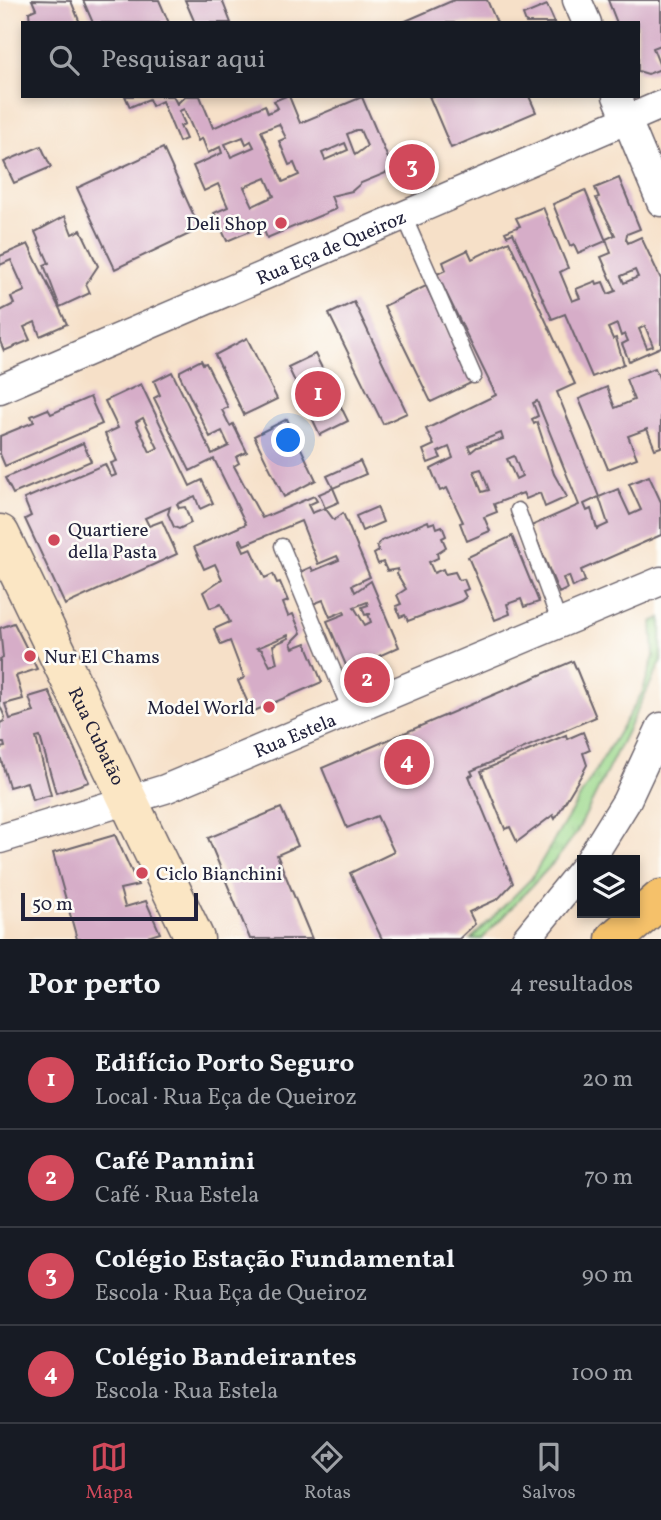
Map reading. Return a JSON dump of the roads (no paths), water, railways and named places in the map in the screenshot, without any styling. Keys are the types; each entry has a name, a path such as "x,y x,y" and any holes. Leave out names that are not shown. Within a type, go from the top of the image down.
{"highway":[{"path":"615,939 661,899"}],"street":[{"path":"577,0 586,21"},
{"name":"Rua Eça de Queiroz","path":"0,389 404,216 622,108 661,105"},
{"path":"622,108 661,202"},
{"name":"Rua Cubatão","path":"0,534 195,939"},
{"name":"Rua Estela","path":"0,839 130,802 351,713 661,582"},
{"path":"593,855 626,802 661,727"},
{"path":"526,939 577,876"}],"lane":[{"path":"404,216 474,376"},
{"path":"518,510 560,624"},
{"path":"282,546 351,713"}],"place":[{"name":"Colégio Estação Fundamental","path":"412,167"},
{"name":"Deli Shop","path":"281,223"},
{"name":"Edifício Porto Seguro","path":"318,394"},
{"name":"Quartiere della Pasta","path":"54,540"},
{"name":"Nur El Chams","path":"30,656"},
{"name":"Café Pannini","path":"367,680"},
{"name":"Model World","path":"269,707"},
{"name":"Colégio Bandeirantes","path":"407,762"},
{"name":"Ciclo Bianchini","path":"142,873"}]}
